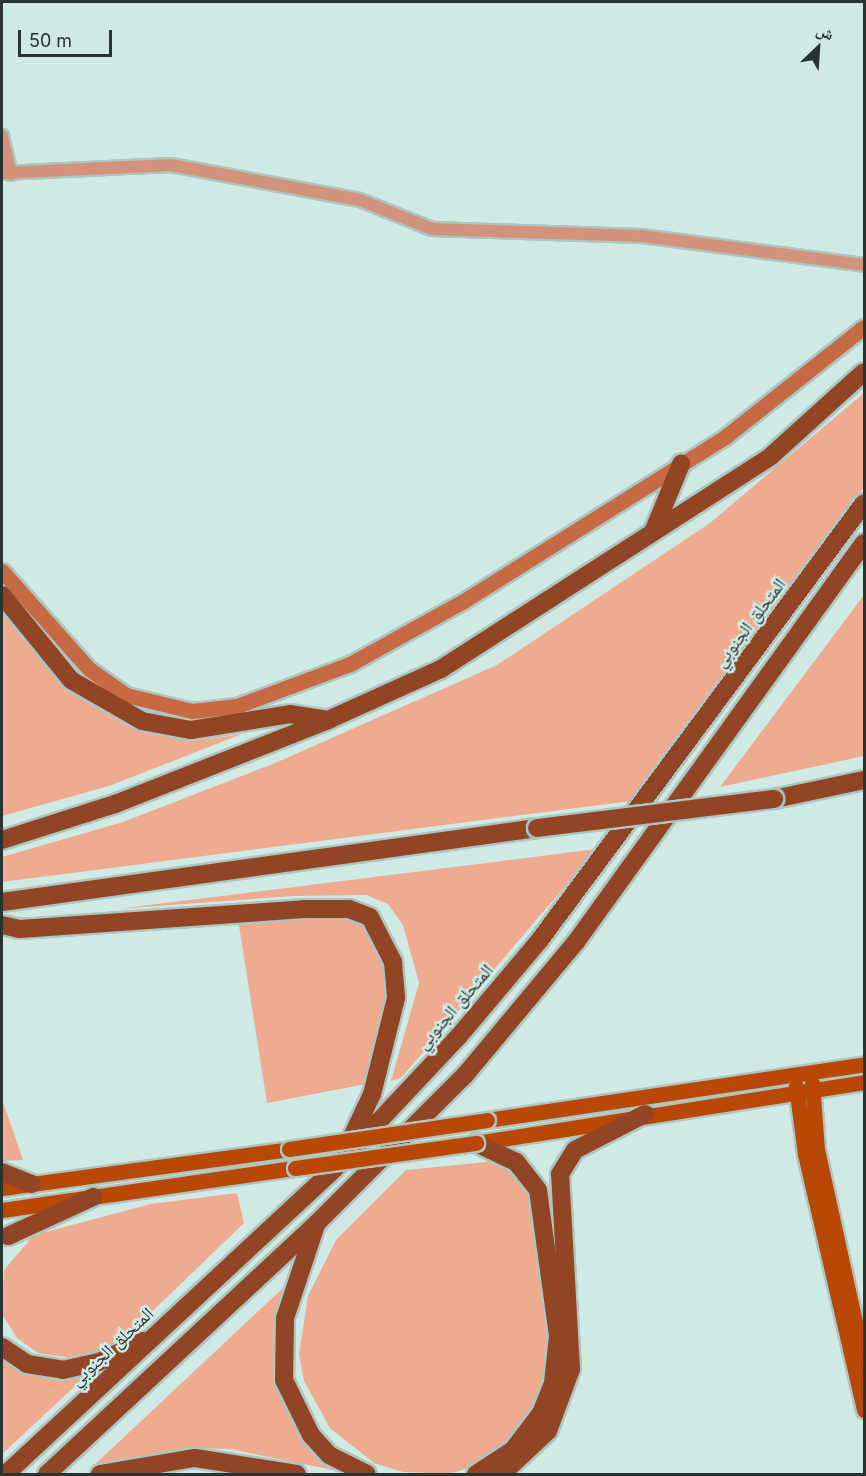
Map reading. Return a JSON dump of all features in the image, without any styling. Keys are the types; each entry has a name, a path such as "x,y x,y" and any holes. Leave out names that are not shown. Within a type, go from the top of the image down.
{"highway":[{"path":"2,840 115,804 328,720 441,669 771,456 864,372"},
{"path":"652,533 681,464"},
{"name":"المتحلق الجنوبي","path":"6,1474 334,1169 539,941 864,503"},
{"path":"47,1474 317,1223 465,1075 576,942 864,543"},
{"path":"2,595 71,680 142,721 190,729 290,714 328,720"},
{"path":"2,902 537,828 774,799 864,780"},
{"path":"2,925 20,929 294,909 350,909 370,917 393,962 396,998 372,1094 334,1169"},
{"path":"502,1474 548,1431 571,1369 560,1174 575,1150 645,1114"},
{"path":"476,1143 516,1162 538,1190 558,1336 553,1383 541,1413 513,1450 476,1474"},
{"path":"2,1172 32,1184"},
{"path":"5,1240 93,1197"},
{"path":"5,1240 36,1205"},
{"path":"317,1223 285,1318 284,1380 311,1435 330,1455 367,1474"},
{"path":"2,1347 27,1364 63,1370 99,1362 154,1337"},
{"path":"100,1474 195,1458 297,1474"}],"main road":[{"path":"2,1188 804,1076 864,1064"},
{"path":"804,1076 813,1093 817,1149 864,1363"},
{"path":"804,1076 797,1095 860,1382 864,1410"},
{"path":"2,1210 476,1143 587,1122 813,1093 864,1082"},
{"path":"585,1106 587,1122"}],"street":[{"path":"2,136 6,174 171,165 360,200 432,229 642,236 864,265"},
{"path":"2,571 106,684 147,704 215,710 350,664 462,602 681,464 864,327"}],"shaded area":[{"path":"864,393 864,487 631,801 2,882 2,857 123,822 273,764 497,665 710,523"},
{"path":"864,595 864,756 720,787"},
{"path":"2,596 70,679 155,731 210,739 242,734 109,786 2,816"},
{"path":"597,849 401,1078 391,1081 419,983 403,925 388,904 366,895 292,896 117,909"},
{"path":"357,916 374,921 395,984 366,1084 267,1103 238,919"},
{"path":"2,1099 23,1160 2,1161"},
{"path":"506,1160 538,1187 563,1356 533,1426 484,1463 450,1474 403,1472 374,1463 330,1428 304,1381 299,1354 308,1296 336,1240 406,1170"},
{"path":"237,1193 244,1223 112,1350 77,1359 38,1353 17,1338 2,1314 4,1270 34,1235 151,1204"},
{"path":"300,1272 283,1356 299,1414 353,1474 230,1449 186,1448 90,1469"},
{"path":"2,1344 50,1377 87,1375 2,1454"}]}
